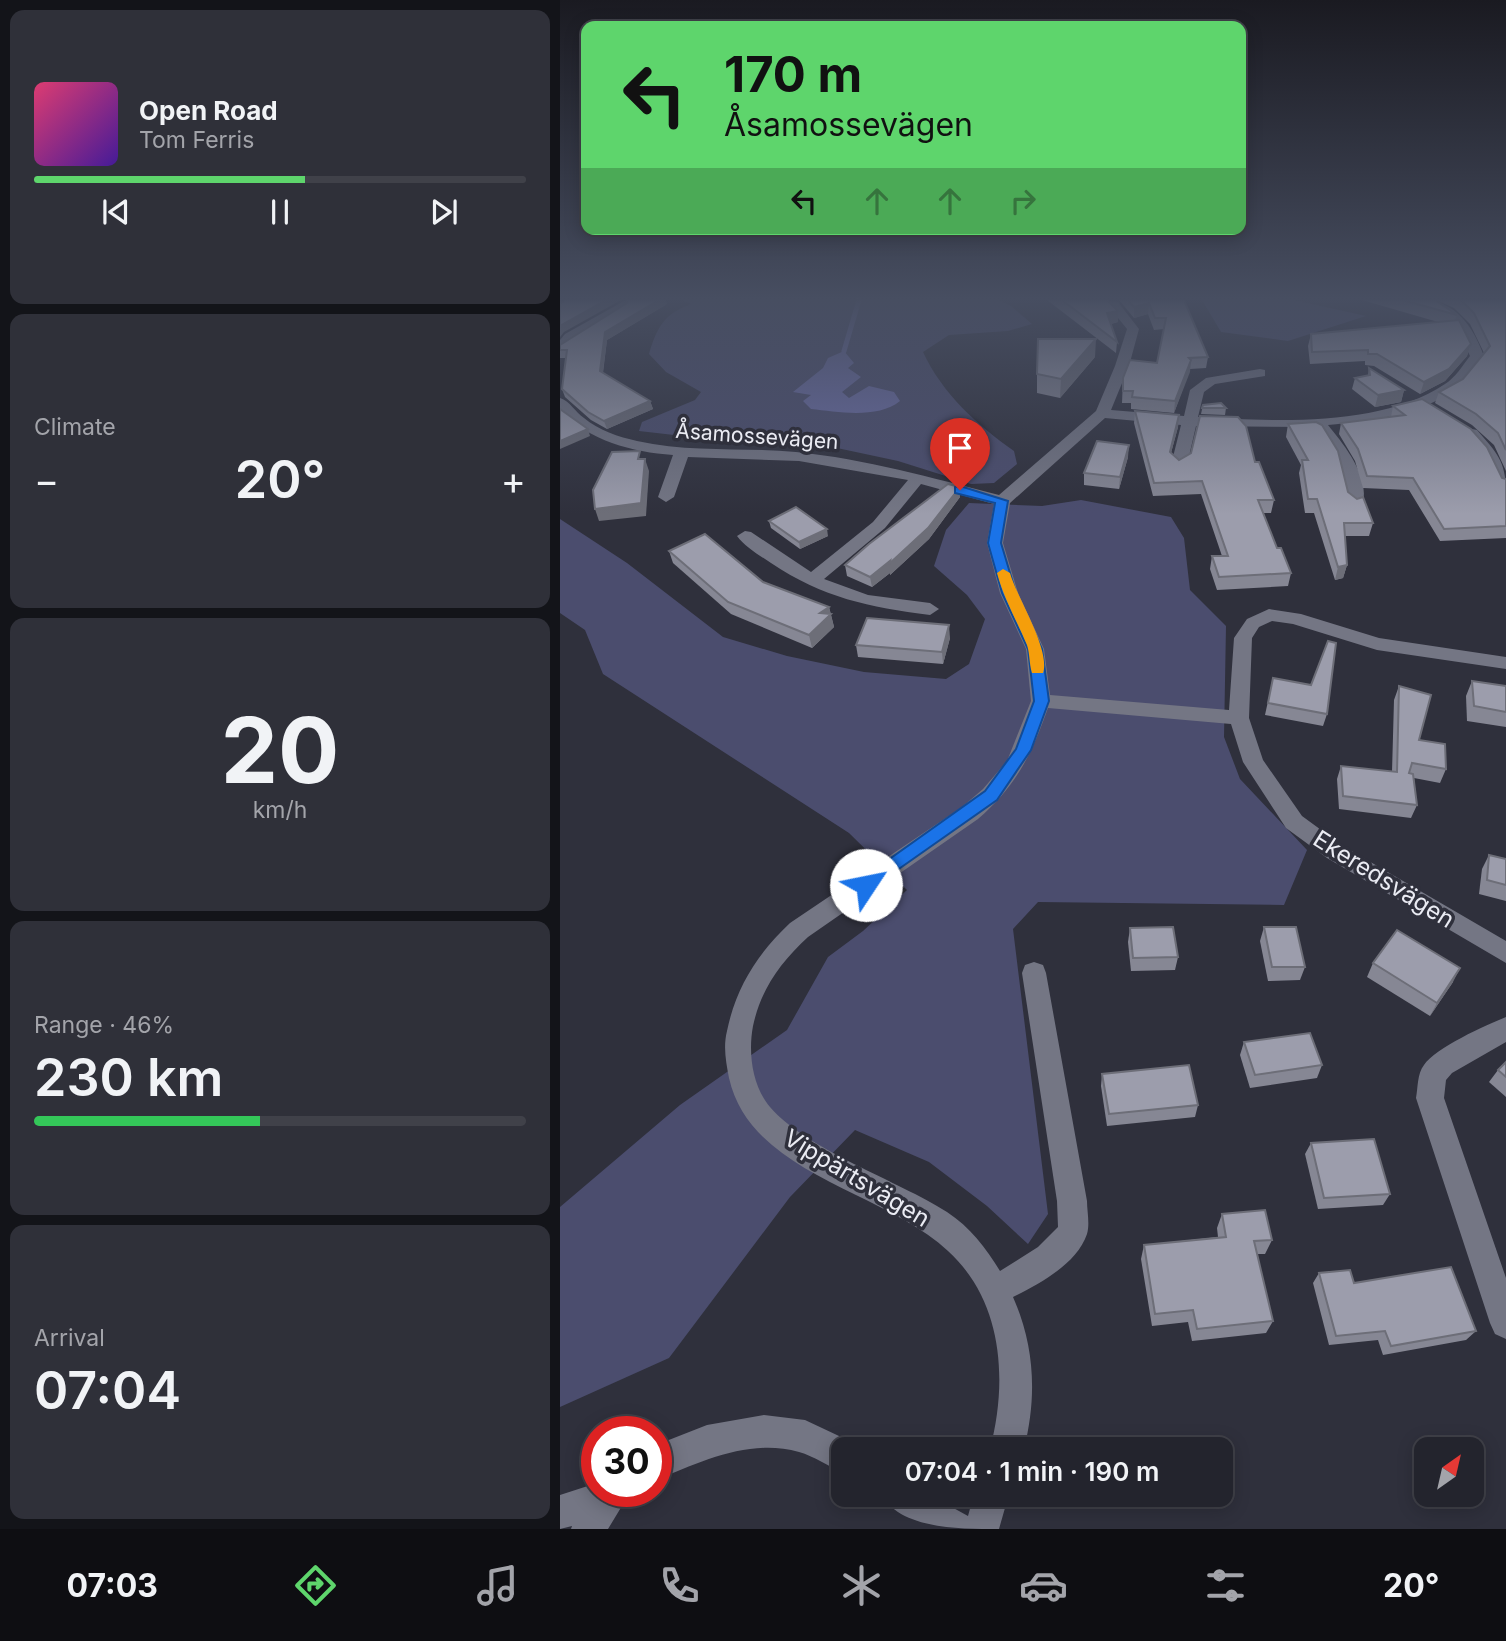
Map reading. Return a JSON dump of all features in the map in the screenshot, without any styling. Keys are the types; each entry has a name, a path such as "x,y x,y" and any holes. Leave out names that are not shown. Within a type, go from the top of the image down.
{"street":[{"path":"1002,501 1102,413 1120,371"},
{"path":"1102,413 1188,422 1319,424 1377,415 1419,401 1458,383 1468,371"},
{"path":"1179,465 1197,390 1211,381 1260,373"},
{"path":"1399,389 1441,413"},
{"name":"Åsamossevägen","path":"560,402 586,425 615,439 682,452 793,456 853,464 1002,501"},
{"path":"1319,424 1345,454 1355,478 1355,505"},
{"path":"1459,424 1474,436 1492,457 1506,486"},
{"path":"666,498 682,452"},
{"path":"811,581 879,524 918,479"},
{"name":"Vippärtsvägen","path":"1002,501 995,543 1009,593 1035,649 1041,701 1023,750 991,796 927,844 799,930 782,945 765,965 748,994 736,1049 748,1098 769,1125 807,1152 918,1212 958,1240 976,1260 994,1290 1012,1333 1017,1376 1011,1437"},
{"path":"745,536 770,557 811,581 866,600 930,609"},
{"name":"Ekeredsvägen","path":"1506,663 1377,644 1295,618 1269,615 1253,623 1243,638 1239,718 1253,762 1294,822 1335,852 1506,953"},
{"path":"1041,701 1239,718"},
{"path":"994,1290 1017,1279 1059,1248 1073,1231 1072,1201 1034,973"},
{"path":"1506,1029 1443,1064 1433,1074 1430,1098 1506,1322"},
{"path":"672,1455 748,1431 799,1435 831,1450"},
{"path":"560,1513 581,1505"},
{"path":"589,1529 602,1507"},
{"path":"916,1507 956,1529"},
{"path":"981,1529 988,1507"}],"shaded area":[{"path":"819,371 853,371 861,377 842,392 849,398 869,386 894,392 900,401 891,407 869,412 833,412 811,409 803,401 811,395 793,392"},
{"path":"934,371 950,394 974,419 1014,451 1017,464 994,483 971,484 898,461 837,448 753,444 639,431 642,422 695,400 701,392 666,372"},
{"path":"1081,500 1171,517 1184,538 1190,590 1226,626 1224,737 1240,779 1307,850 1284,905 1038,902 1013,929 1048,1214 1028,1244 987,1206 929,1162 855,1130 790,1197 669,1358 560,1407 560,1207 680,1105 787,1030 828,957 863,931 907,890 849,833 603,674 585,630 560,613 560,519 627,563 723,637 787,656 864,672 946,679 969,664 985,619 967,595 934,566 946,530 969,503 1042,506"}],"building":[{"path":"564,371 601,371 650,401 604,421 588,412 562,389"},
{"path":"1037,371 1068,371 1061,379 1037,374"},
{"path":"1126,371 1187,371 1175,401 1132,397 1133,391 1123,391"},
{"path":"1369,371 1374,371 1404,390 1378,395 1355,378 1370,375"},
{"path":"1406,371 1444,371 1424,382"},
{"path":"1469,371 1506,371 1506,450 1498,433 1476,414 1439,392 1463,379"},
{"path":"1422,399 1471,429 1487,447 1502,478 1506,479 1506,526 1444,529 1413,478 1367,476 1358,449 1341,423 1405,415 1393,406"},
{"path":"1221,403 1226,408 1202,408 1203,405"},
{"path":"560,409 588,429 560,441"},
{"path":"1135,411 1179,415 1170,452 1179,460 1191,453 1200,416 1238,417 1246,426 1255,462 1259,462 1274,500 1258,500 1277,548 1281,548 1291,573 1219,577 1212,556 1228,556 1202,481 1154,483"},
{"path":"1316,422 1322,425 1338,451 1348,492 1357,499 1363,497 1373,523 1344,523 1347,565 1338,567 1317,499 1308,499 1302,460 1308,460 1288,424"},
{"path":"1097,441 1129,445 1120,477 1084,473"},
{"path":"640,451 638,459 645,459 641,503 595,509 593,490 612,452"},
{"path":"948,484 960,487 928,528 889,564 890,561 870,577 845,565 869,544"},
{"path":"796,507 827,529 799,542 769,521"},
{"path":"705,534 763,582 829,607 820,613 831,614 809,635 728,602 669,551"},
{"path":"867,618 949,625 942,652 856,645"},
{"path":"1328,641 1336,643 1327,714 1268,703 1273,678 1311,685"},
{"path":"1472,681 1506,686 1506,712 1474,706"},
{"path":"1399,686 1431,695 1419,740 1445,744 1446,769 1412,763 1409,773 1413,774 1417,805 1343,796 1341,766 1397,772"},
{"path":"1489,855 1506,859 1506,885 1487,880"},
{"path":"1173,927 1178,957 1133,958 1130,928"},
{"path":"1264,927 1296,927 1305,967 1272,967"},
{"path":"1397,930 1460,968 1437,1003 1373,963"},
{"path":"1310,1033 1322,1065 1255,1075 1244,1042"},
{"path":"1506,1062 1506,1077 1498,1070"},
{"path":"1189,1065 1198,1105 1109,1114 1102,1074"},
{"path":"1374,1139 1390,1194 1324,1198 1311,1143"},
{"path":"1265,1210 1272,1240 1254,1241 1273,1321 1197,1329 1193,1310 1155,1314 1144,1245 1226,1237 1222,1214"},
{"path":"1451,1267 1476,1331 1391,1346 1385,1331 1336,1336 1319,1273 1350,1270 1354,1283"}],"slow traffic":[{"path":"1003,573 1009,593 1035,649 1038,669"}],"route":[{"path":"866,885 991,796 1023,750 1041,701 1035,649 1009,593 995,543 1002,501 960,490"}]}
